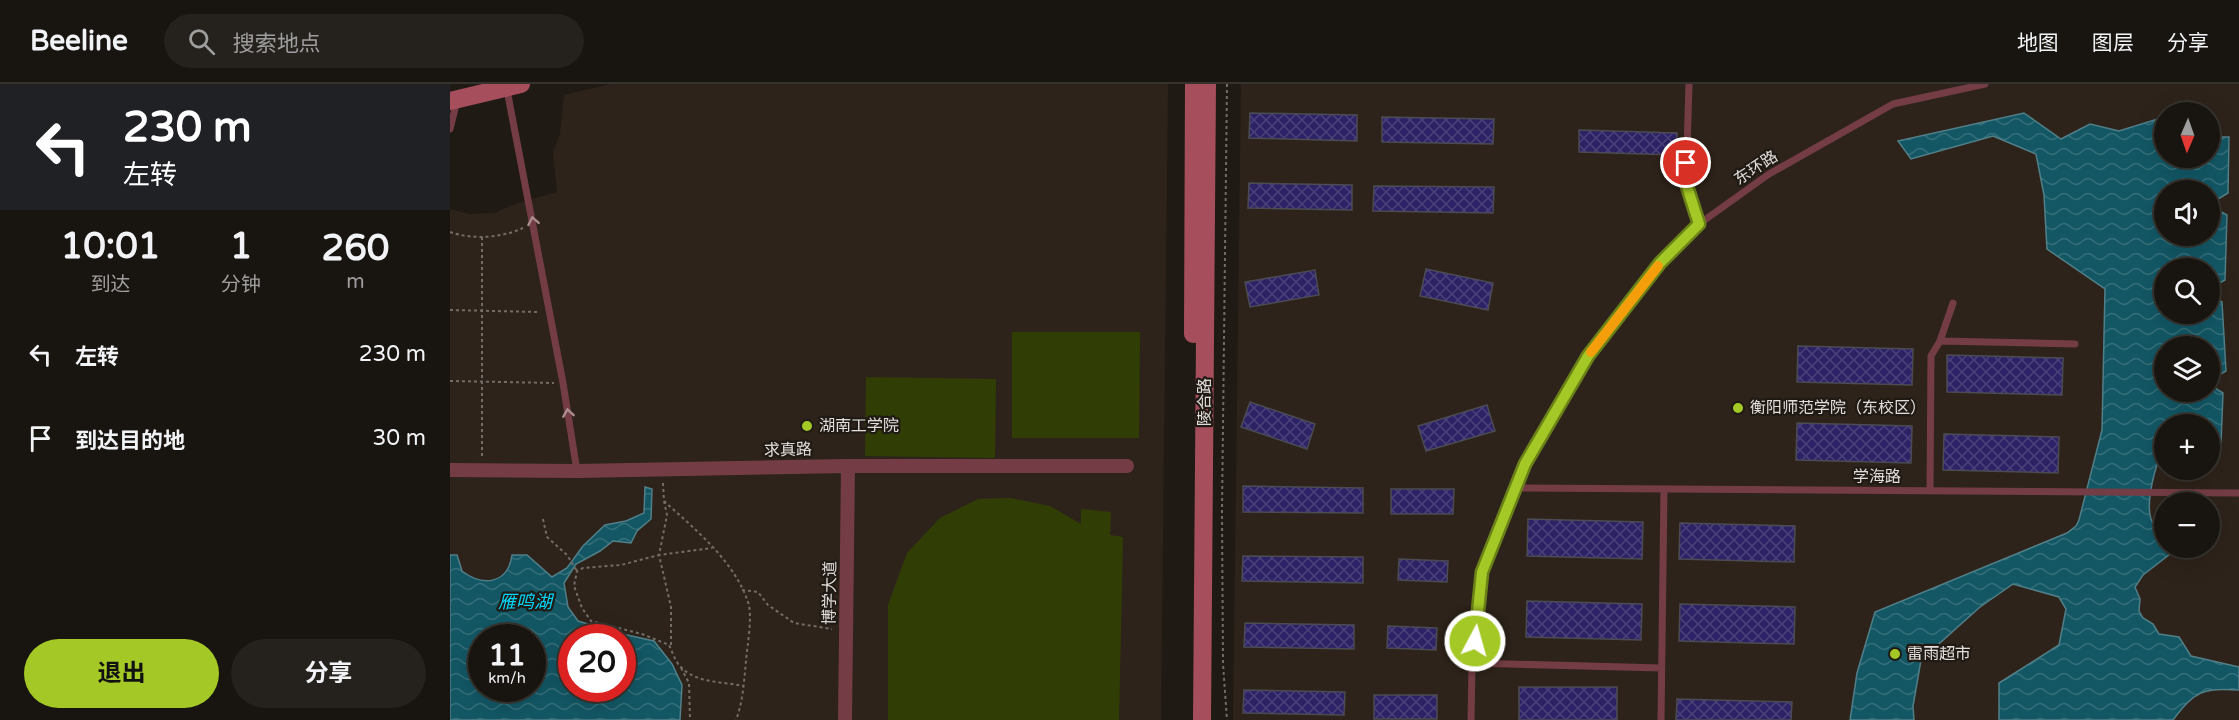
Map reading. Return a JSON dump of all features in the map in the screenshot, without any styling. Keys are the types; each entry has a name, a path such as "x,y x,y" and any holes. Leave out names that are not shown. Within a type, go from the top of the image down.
{"street":[{"name":"陵合路","path":"1190,720 1194,84"},
{"name":"陵合路","path":"1202,720 1207,84"},
{"path":"454,100 514,86"},
{"name":"博学大道","path":"845,720 848,466"},
{"name":"求真路","path":"450,470 1127,466"}],"lane":[{"path":"1689,84 1686,183 1699,224"},
{"name":"东环路","path":"1471,720 1472,663 1482,572 1515,488 1525,464 1588,356 1660,263 1699,224 1769,174 1893,104 1985,84"},
{"path":"514,86 534,224 577,471"},
{"path":"450,129 454,100"},
{"path":"1929,491 1931,356 1940,341 1953,303"},
{"path":"1940,341 2075,344"},
{"name":"学海路","path":"1515,488 2239,493"},
{"path":"1661,720 1664,489"},
{"path":"1472,663 1661,668"}],"path":[{"path":"1227,84 1222,582 1223,664 1227,720"},
{"path":"450,232 482,237 508,235 534,224"},
{"path":"482,237 483,470"},
{"path":"450,310 550,312"},
{"path":"450,381 563,383"},
{"path":"661,469 667,515 659,555 671,607 671,648"},
{"path":"664,501 713,548 735,575 749,604 741,708 736,720"},
{"path":"543,519 547,537 567,555 577,571 574,586 582,608 591,621 642,634 669,645 689,683 690,720"},
{"path":"577,571 583,568 621,565 659,555 713,548"},
{"path":"742,590 758,592 768,605 794,622 846,632"},
{"path":"680,666 694,676 709,681 743,686"}],"shaded area":[{"name":"湖南工学院","path":"611,84 1168,84 1161,720 450,720 450,209 469,214 495,213 515,204 557,192 553,154 560,133 564,95"},
{"name":"衡阳师范学院（东校区）","path":"1241,84 2239,84 2239,720 1233,720"}],"green space":[{"path":"1012,332 1140,332 1139,438 1012,438"},
{"path":"866,377 996,379 995,458 865,456"},
{"path":"1011,498 1050,506 1081,524 1081,509 1111,512 1110,535 1123,537 1119,720 888,720 888,605 907,553 940,518 978,499"}],"water":[{"path":"2024,113 2061,139 2090,124 2119,131 2154,120 2154,168 2220,168 2220,137 2229,137 2228,193 2220,198 2220,180 2154,180 2154,246 2220,246 2220,211 2227,215 2225,280 2220,283 2220,258 2154,258 2154,324 2220,324 2220,301 2222,302 2226,371 2220,374 2220,336 2154,336 2154,402 2220,402 2220,391 2223,393 2221,443 2220,414 2154,414 2154,475 2150,494 2150,512 2154,525 2154,558 2165,558 2143,575 2135,587 2140,599 2139,611 2143,618 2153,624 2159,634 2179,637 2191,656 2239,667 2239,690 2200,693 2187,703 2173,720 1999,720 1999,683 2059,645 2066,609 2059,597 2013,584 1980,607 1921,660 1913,706 1914,720 1850,720 1857,673 1875,612 2067,533 2076,526 2102,430 2105,289 2047,249 2044,195 2036,154 1993,136 1911,159 1898,141"},
{"name":"雁鸣湖","path":"645,487 652,489 651,519 637,531 631,543 613,541 576,564 564,583 568,607 578,621 588,624 558,624 558,702 636,702 636,637 654,641 672,664 682,685 680,720 450,720 450,555 457,555 462,571 486,581 500,577 505,572 510,565 512,555 527,555 552,577 567,568 583,546 605,525 626,521 644,513"}],"building":[{"path":"1250,113 1357,115 1357,141 1249,138"},
{"path":"1382,117 1494,119 1493,144 1382,142"},
{"path":"1579,130 1677,133 1677,155 1579,152"},
{"path":"1249,183 1352,185 1352,210 1248,208"},
{"path":"1374,186 1494,187 1493,213 1373,211"},
{"path":"1426,269 1493,283 1488,310 1420,296"},
{"path":"1315,270 1319,295 1250,307 1245,282"},
{"path":"1798,346 1913,349 1912,385 1797,382"},
{"path":"1947,355 2063,358 2062,395 1947,392"},
{"path":"1250,402 1315,424 1307,449 1241,427"},
{"path":"1487,405 1495,431 1426,451 1418,426"},
{"path":"1797,423 1912,426 1911,463 1796,460"},
{"path":"1944,434 2059,437 2058,473 1943,470"},
{"path":"1243,486 1363,488 1363,513 1243,512"},
{"path":"1391,489 1454,489 1453,514 1391,514"},
{"path":"1528,519 1643,522 1642,559 1527,556"},
{"path":"1680,523 1795,526 1794,562 1679,559"},
{"path":"1243,556 1363,557 1363,583 1242,581"},
{"path":"1399,559 1448,561 1447,582 1398,580"},
{"path":"1527,601 1642,604 1641,640 1526,637"},
{"path":"1680,604 1795,607 1794,644 1679,641"},
{"path":"1245,623 1354,625 1354,649 1244,647"},
{"path":"1388,626 1437,628 1436,650 1387,648"},
{"path":"1519,687 1617,687 1617,720 1519,720"},
{"path":"1244,690 1345,692 1344,715 1243,713"},
{"path":"1374,695 1437,695 1437,719 1374,719"},
{"path":"1677,699 1792,702 1791,720 1676,720"}],"slow traffic":[{"path":"1591,352 1658,266"}],"place":[{"name":"衡阳师范学院（东校区）","path":"1738,408"},
{"name":"湖南工学院","path":"807,426"},
{"name":"雷雨超市","path":"1895,654"}],"route":[{"path":"1475,641 1482,572 1525,464 1588,356 1660,263 1699,224 1686,183 1686,163"}]}
